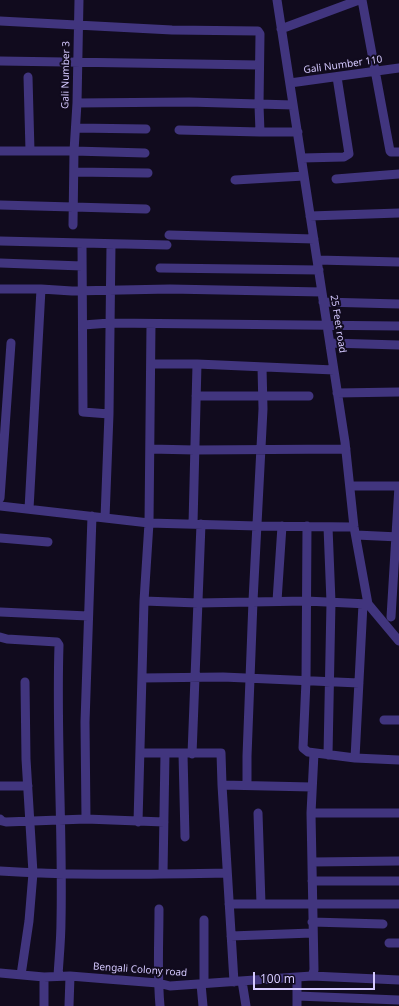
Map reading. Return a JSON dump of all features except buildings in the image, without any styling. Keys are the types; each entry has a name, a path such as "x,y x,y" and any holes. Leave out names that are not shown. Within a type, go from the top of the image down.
{"street":[{"name":"Gali Number 3","path":"72,224 74,207 74,151 77,103 79,0"},
{"name":"25 Feet road","path":"277,0 346,449 355,531 366,604 399,641"},
{"path":"281,29 358,0"},
{"path":"362,0 390,151 399,152"},
{"path":"0,21 172,30 257,31 260,34 260,132"},
{"path":"0,61 259,65"},
{"name":"Gali Number 110","path":"290,83 399,68"},
{"path":"28,77 30,151"},
{"path":"302,158 344,156 349,154 337,77"},
{"path":"77,103 189,102 293,105"},
{"path":"76,128 146,129"},
{"path":"179,130 298,132"},
{"path":"0,151 145,153"},
{"path":"74,172 148,173"},
{"path":"336,179 399,174"},
{"path":"235,180 304,176"},
{"path":"0,205 146,209"},
{"path":"310,216 399,213"},
{"path":"168,235 314,239"},
{"path":"0,241 167,245"},
{"path":"82,243 82,412 109,414"},
{"path":"105,518 109,414 111,244"},
{"path":"317,260 399,262"},
{"path":"0,263 82,266"},
{"path":"160,268 318,270"},
{"path":"0,289 82,291 170,290 322,292"},
{"path":"29,509 41,289"},
{"path":"323,302 399,304"},
{"path":"82,325 110,323 399,326"},
{"path":"138,822 144,601 149,522 151,324"},
{"path":"0,498 12,343"},
{"path":"330,343 399,345"},
{"path":"151,364 197,364 334,370"},
{"path":"185,837 188,754 195,677 198,603 195,450 197,364"},
{"path":"247,784 246,756 263,409 262,367"},
{"path":"337,393 399,392"},
{"path":"196,396 309,396"},
{"path":"150,449 346,449"},
{"path":"350,486 399,485 395,617 378,616"},
{"path":"0,506 149,522 328,527 397,537"},
{"path":"86,819 85,722 92,516"},
{"path":"277,601 282,526"},
{"path":"307,526 306,681 302,746 305,751 314,753 355,758 399,760"},
{"path":"328,527 331,602 328,755"},
{"path":"0,538 48,542"},
{"path":"144,601 198,603 306,601 366,604 359,683 355,758"},
{"path":"0,612 88,616"},
{"path":"0,637 7,639 58,643 57,702 61,819 61,922 58,976"},
{"path":"142,678 195,677 359,683"},
{"path":"21,975 29,922 33,873 28,786 25,682"},
{"path":"384,720 399,720"},
{"path":"140,752 188,754 221,753 231,936 238,982 246,1006"},
{"path":"163,874 165,753"},
{"path":"312,976 313,904 311,813 314,753"},
{"path":"222,785 247,784 312,787"},
{"path":"0,786 28,786"},
{"path":"258,813 261,904"},
{"path":"311,813 399,813"},
{"path":"0,819 4,822 86,819 164,822"},
{"path":"312,862 399,861"},
{"path":"0,871 33,873 227,873"},
{"path":"312,881 399,881"},
{"path":"229,904 399,904"},
{"path":"159,909 160,957 158,983 160,1006"},
{"path":"203,1006 202,984 204,920"},
{"path":"312,922 383,924"},
{"path":"231,936 312,933"},
{"path":"389,943 399,943"},
{"name":"Bengali Colony road","path":"0,973 44,977 70,976 158,983 170,986 312,976 399,980"},
{"path":"69,1006 70,976"},
{"path":"44,977 44,1006"},
{"path":"297,977 297,1006"},
{"path":"297,996 399,1000"}]}
